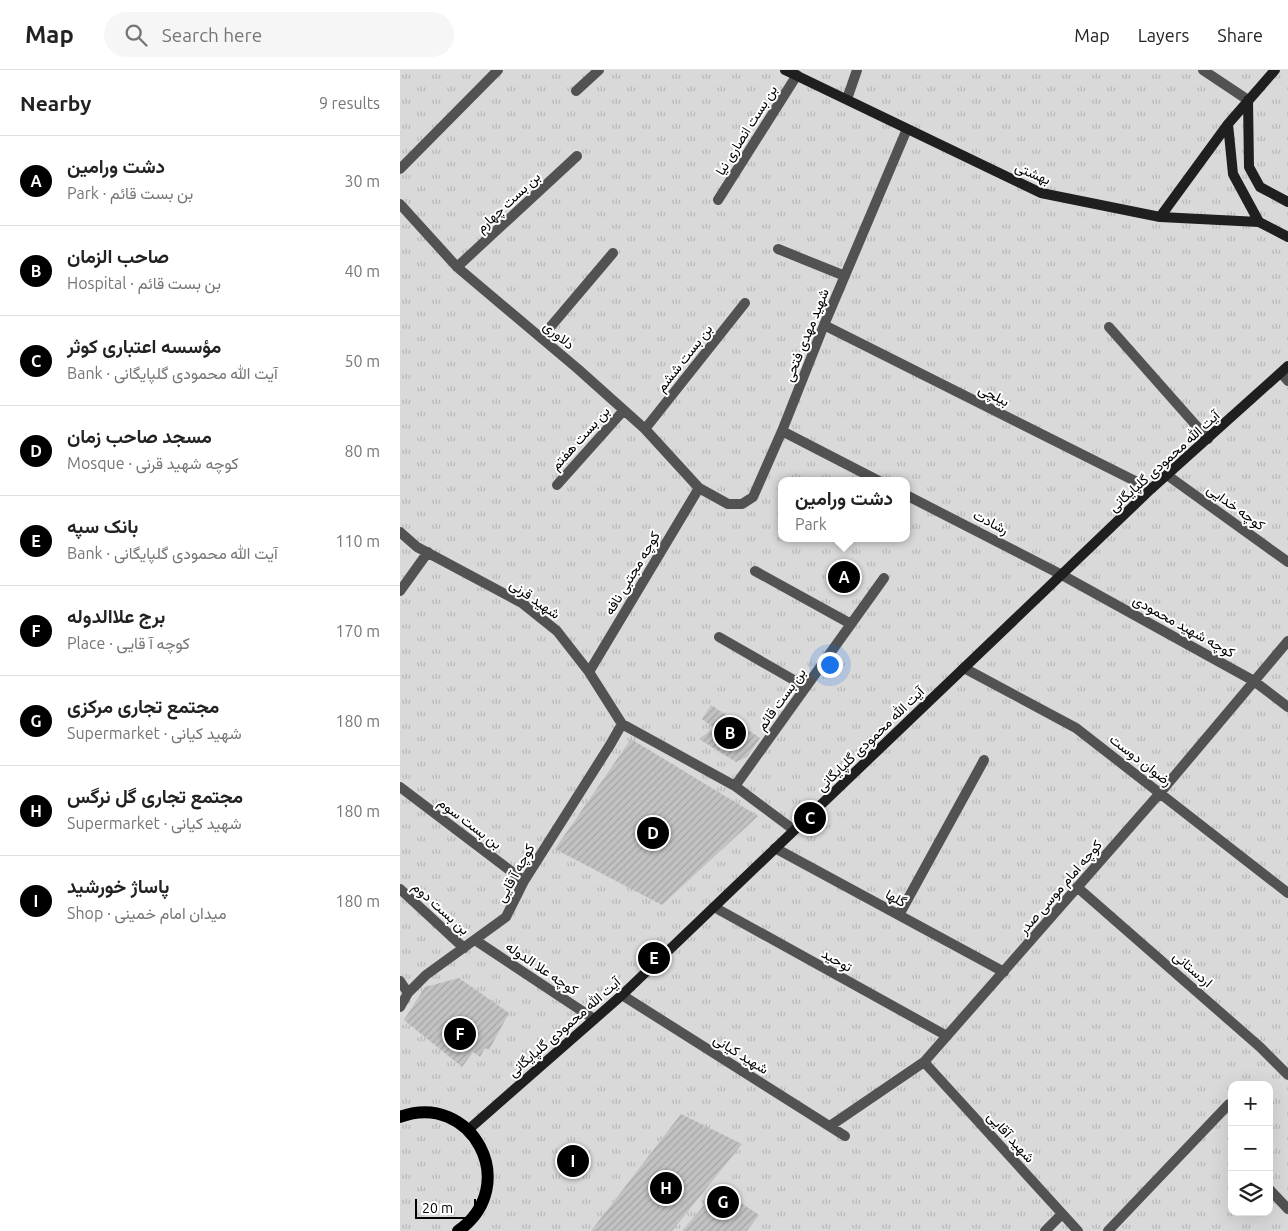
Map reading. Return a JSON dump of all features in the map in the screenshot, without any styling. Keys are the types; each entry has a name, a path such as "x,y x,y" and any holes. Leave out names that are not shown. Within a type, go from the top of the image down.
{"main road":[{"name":"بهشتی","path":"785,70 1041,193 1160,217 1259,222 1288,237"},
{"path":"1160,217 1228,124 1274,70"},
{"path":"1248,100 1249,167 1260,187 1288,202"},
{"path":"1228,124 1233,174 1259,222"},
{"name":"آیت الله محمودی گلپایگانی","path":"468,1130 622,995 1151,489 1284,370"},
{"path":"400,1117 410,1113 430,1112 451,1118 468,1130 481,1146 487,1166 488,1187 481,1207 467,1228"}],"street":[{"path":"400,169 498,70"},
{"path":"576,91 599,70"},
{"path":"847,99 857,70"},
{"path":"1202,70 1248,100"},
{"name":"بن بست انصاری نیا","path":"718,200 796,75"},
{"name":"شهید مهدی فتحی","path":"699,488 728,504 742,504 753,497 908,129"},
{"name":"بن بست چهارم","path":"457,267 577,156"},
{"name":"دلاوری","path":"400,204 457,267 645,429 699,488"},
{"path":"778,249 845,276"},
{"path":"541,338 613,253"},
{"name":"بن بست ششم","path":"645,429 744,303"},
{"name":"بیلچی","path":"824,325 1151,489"},
{"path":"1109,327 1208,439"},
{"path":"1284,370 1288,381"},
{"name":"بن بست هفتم","path":"557,485 624,410"},
{"path":"782,431 871,477"},
{"name":"کوچه خدایی","path":"1167,475 1288,562"},
{"name":"کوچه مجتبی نافه","path":"589,672 699,488"},
{"name":"رشادت","path":"910,497 1062,575"},
{"name":"شهید قرنی","path":"400,532 417,547 522,603 558,631 589,672 622,724"},
{"path":"400,591 428,552"},
{"path":"755,571 851,624"},
{"name":"کوچه شهید محمودی","path":"1062,575 1254,681 1288,707"},
{"name":"بن بست قائم","path":"735,786 884,578"},
{"path":"719,637 806,687"},
{"name":"کوچه امام موسی صدر","path":"830,1126 924,1062 1160,793 1288,641"},
{"name":"رضوان دوست","path":"964,668 1076,728 1288,893"},
{"path":"622,724 735,786 794,830"},
{"name":"کوچه آ قایی","path":"400,1007 408,992 426,975 506,917 524,881 622,724"},
{"path":"898,915 984,760"},
{"name":"بن بست سوم","path":"400,787 524,881"},
{"name":"گلها","path":"775,848 1004,972"},
{"name":"اردستانی","path":"1078,887 1260,1047 1288,1075"},
{"name":"بن بست دوم","path":"400,889 464,948"},
{"name":"توحید","path":"714,907 946,1036"},
{"name":"کوچه علا الدوله","path":"475,940 594,1019"},
{"path":"400,981 408,992"},
{"name":"شهید کیانی","path":"622,995 845,1136"},
{"name":"شهید آقایی","path":"924,1062 1078,1231"},
{"path":"1108,1231 1228,1105"},
{"path":"1273,1193 1288,1209"},
{"path":"1045,1231 1062,1214"}],"green space":[{"path":"400,70 1288,70 1288,1231 400,1231"}],"building":[{"path":"711,705 760,738 747,757 736,762 699,739 714,728 702,719"},
{"path":"631,739 758,816 662,905 555,849"},
{"path":"459,978 509,1013 489,1050 485,1048 480,1057 473,1052 462,1067 404,1020 425,987"},
{"path":"681,1114 742,1144 672,1231 591,1231"},
{"path":"719,1188 759,1215 747,1231 682,1231"}],"place":[{"name":"دشت ورامین","path":"844,577"},
{"name":"صاحب الزمان","path":"730,733"},
{"name":"مؤسسه اعتباری کوثر","path":"810,818"},
{"name":"مسجد صاحب زمان","path":"653,833"},
{"name":"بانک سپه","path":"654,958"},
{"name":"برج علاالدوله","path":"460,1034"},
{"name":"پاساژ خورشید","path":"573,1161"},
{"name":"مجتمع تجاری گل نرگس","path":"666,1188"},
{"name":"مجتمع تجاری مرکزی","path":"723,1202"}]}
